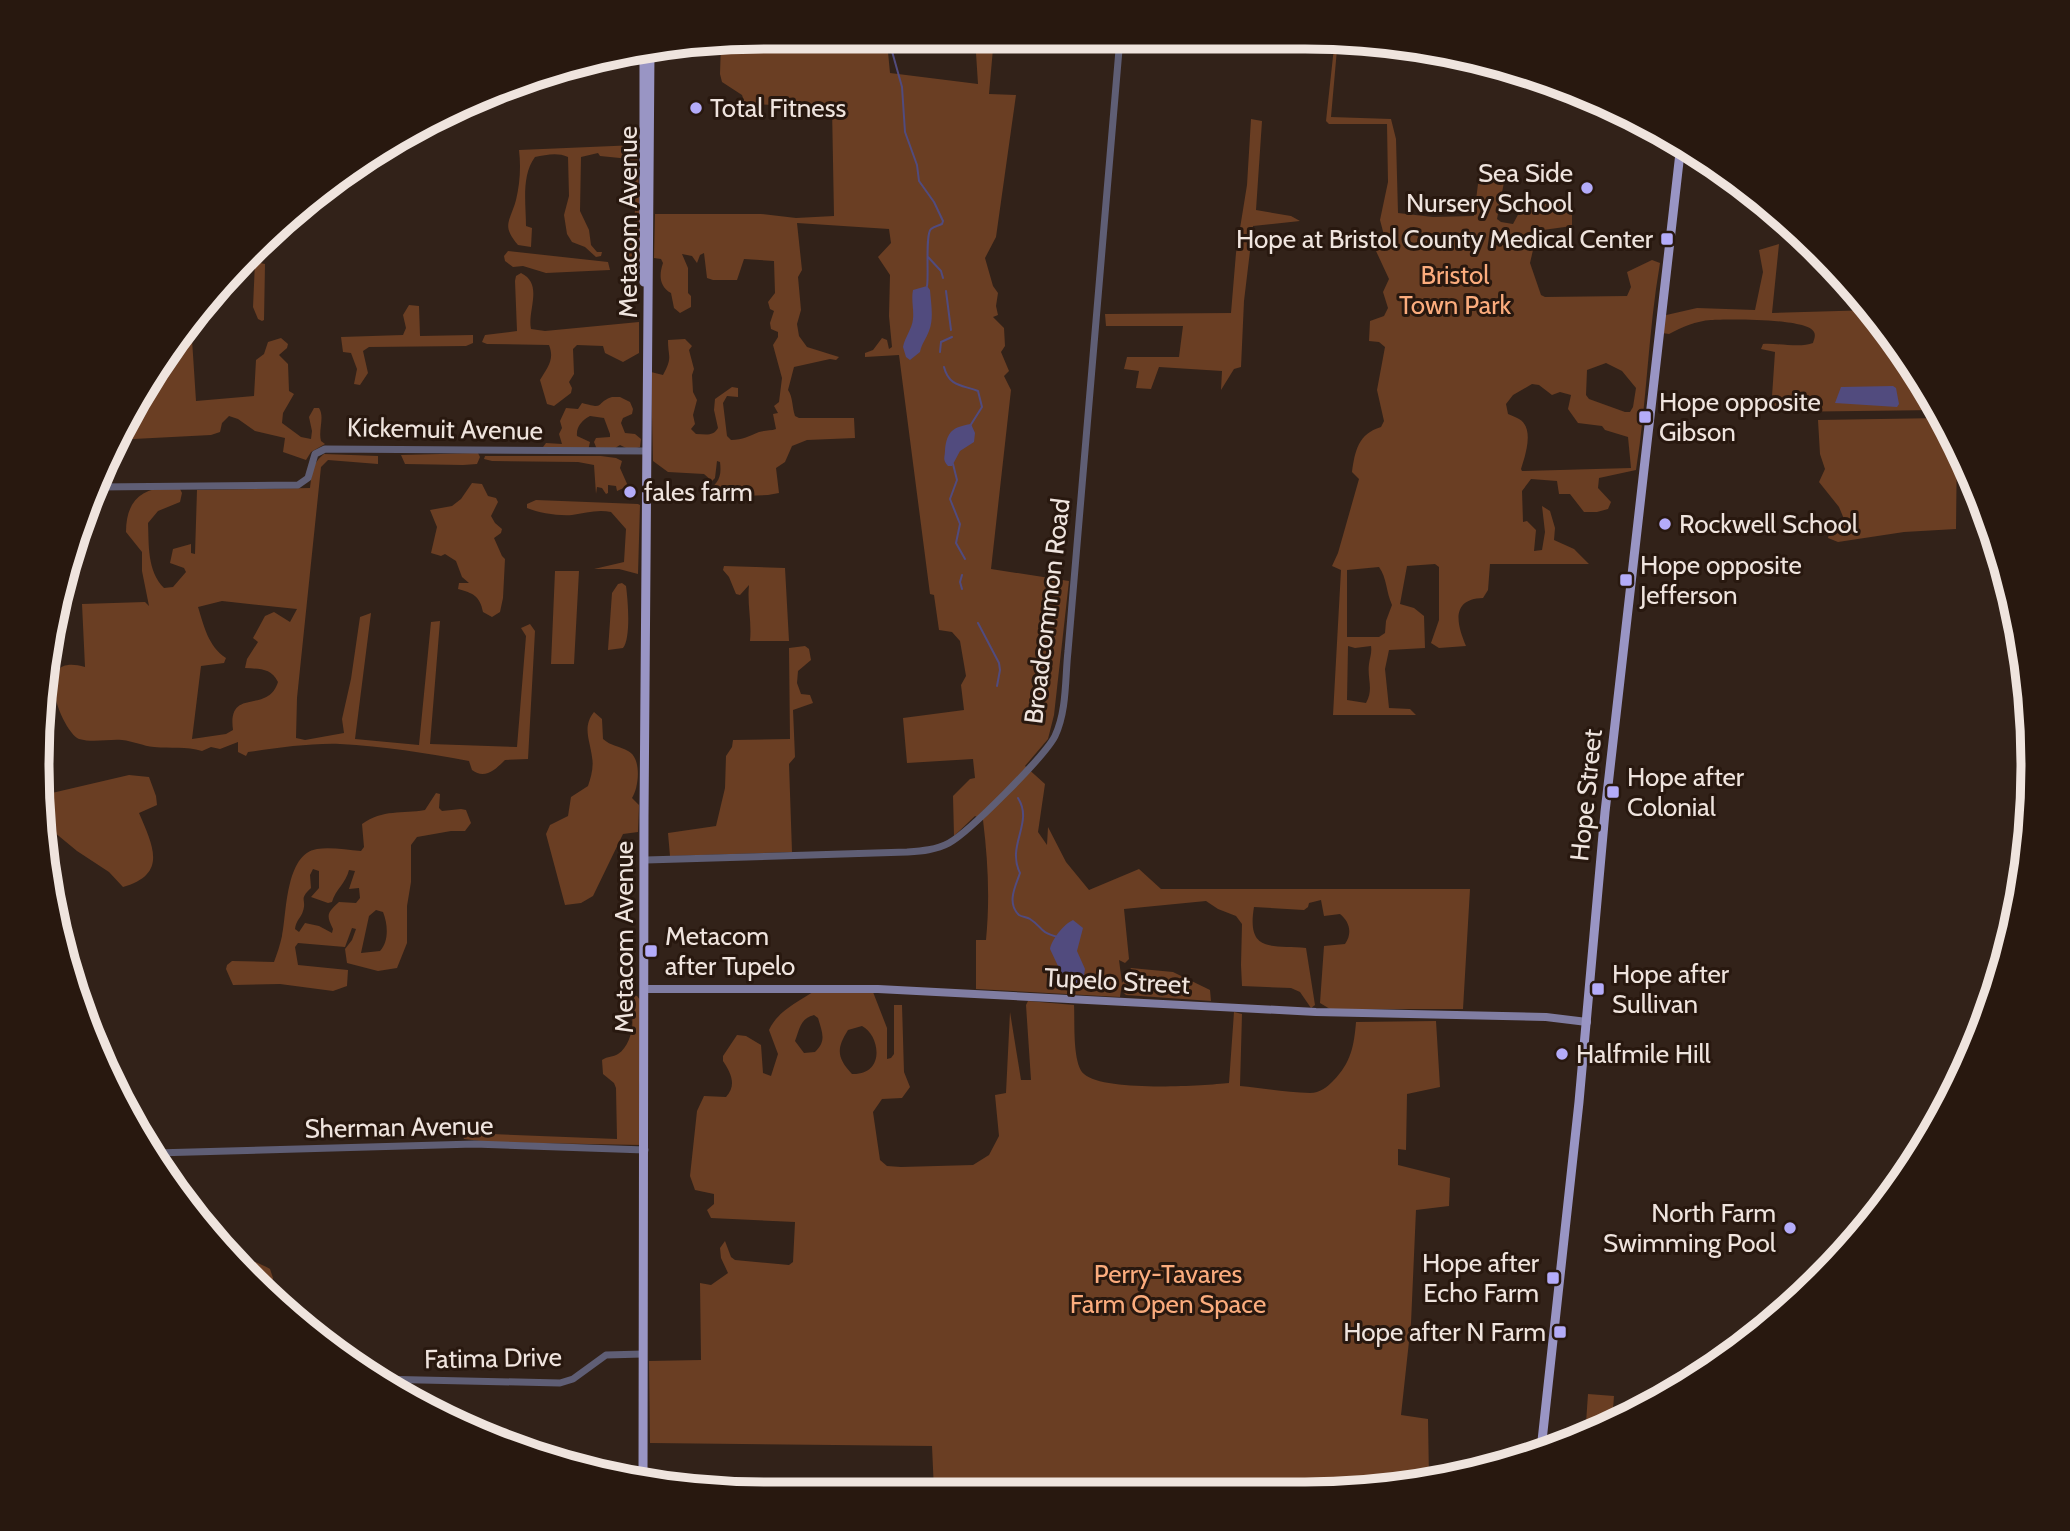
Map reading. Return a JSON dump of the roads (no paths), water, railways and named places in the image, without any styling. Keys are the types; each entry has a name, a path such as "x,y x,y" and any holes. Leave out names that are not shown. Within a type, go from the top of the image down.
{"main road":[{"name":"Metacom Avenue","path":"643,1471 650,59"},
{"name":"Metacom Avenue","path":"644,60 643,251 647,393"},
{"name":"Hope Street","path":"1542,1441 1587,1022 1605,812 1680,155"},
{"name":"Tupelo Street","path":"645,989 878,989 1217,1007 1546,1017 1587,1022"}],"street":[{"name":"Broadcommon Road","path":"646,860 907,852 936,848 955,839 977,820 1030,766 1054,737 1060,718 1068,651 1119,49"},
{"name":"Kickemuit Avenue","path":"106,487 299,485 308,478 315,454 325,449 647,451"},
{"name":"Sherman Avenue","path":"163,1153 474,1144 645,1150"},
{"name":"Fatima Drive","path":"396,1379 560,1383 573,1379 606,1354 643,1354"}],"waterway":[{"path":"891,49 902,87 905,132 917,165 919,181 943,221 929,233 927,286"},
{"path":"928,257 941,271 943,278"},
{"path":"946,291 951,330"},
{"path":"940,352 941,342 952,337"},
{"path":"944,367 953,382 978,391 982,407 970,426"},
{"path":"953,464 957,480 950,499 960,524 956,543 965,559"},
{"path":"962,575 962,589"},
{"path":"978,623 999,663 997,686"},
{"path":"1018,798 1023,816 1016,853 1020,873 1013,894 1013,905 1019,915 1058,937"}],"place":[{"name":"Total Fitness","path":"696,108"},
{"name":"Sea Side Nursery School","path":"1587,188"},
{"name":"Hope at Bristol County Medical Center","path":"1667,239"},
{"name":"Hope opposite Gibson","path":"1645,417"},
{"name":"fales farm","path":"630,492"},
{"name":"Rockwell School","path":"1665,524"},
{"name":"Hope opposite Jefferson","path":"1626,580"},
{"name":"Hope after Colonial","path":"1613,792"},
{"name":"Metacom after Tupelo","path":"651,951"},
{"name":"Hope after Sullivan","path":"1598,989"},
{"name":"Halfmile Hill","path":"1562,1054"},
{"name":"North Farm Swimming Pool","path":"1790,1228"},
{"name":"Hope after Echo Farm","path":"1553,1278"},
{"name":"Hope after N Farm","path":"1560,1332"}],"park label":[{"name":"Bristol Town Park","path":"1455,290"},
{"name":"Perry-Tavares Farm Open Space","path":"1168,1289"}]}
